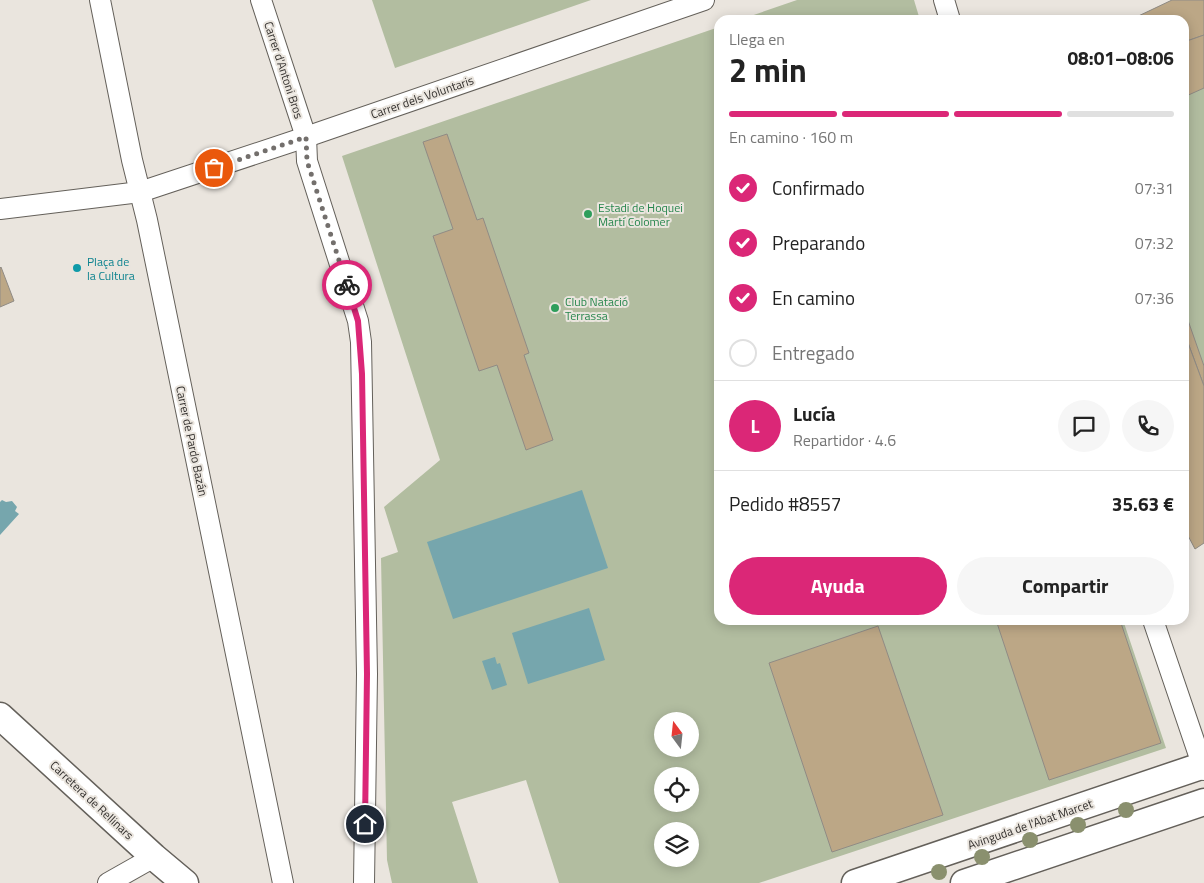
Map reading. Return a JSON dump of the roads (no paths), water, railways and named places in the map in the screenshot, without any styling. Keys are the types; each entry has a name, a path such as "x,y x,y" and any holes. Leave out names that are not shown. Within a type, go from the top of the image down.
{"street":[{"name":"Carrer de Pardo Bazán","path":"100,0 283,883"},
{"name":"Carrer d'Antoni Bros","path":"261,0 306,137 307,161 358,321 367,674 364,883"},
{"name":"Carrer dels Voluntaris","path":"0,209 140,192 704,0"},
{"path":"944,0 948,15"},
{"path":"1155,625 1203,767"},
{"name":"Carretera de Rellinars","path":"0,716 185,883"},
{"name":"Avinguda de l'Abat Marcet","path":"855,883 1203,767"},
{"path":"964,883 1204,802"},
{"path":"108,883 154,857"}],"water":[{"path":"582,490 608,568 453,619 427,542"},
{"path":"2,500 6,502 12,501 17,507 15,511 19,514 0,535 0,502"},
{"path":"589,608 605,660 528,684 512,633"},
{"path":"495,657 497,664 500,663 507,685 492,690 482,661"}],"place":[{"name":"Estadi de Hoquei Martí Colomer","path":"588,214"},
{"name":"Plaça de la Cultura","path":"77,268"},
{"name":"Club Natació Terrassa","path":"555,308"}]}
